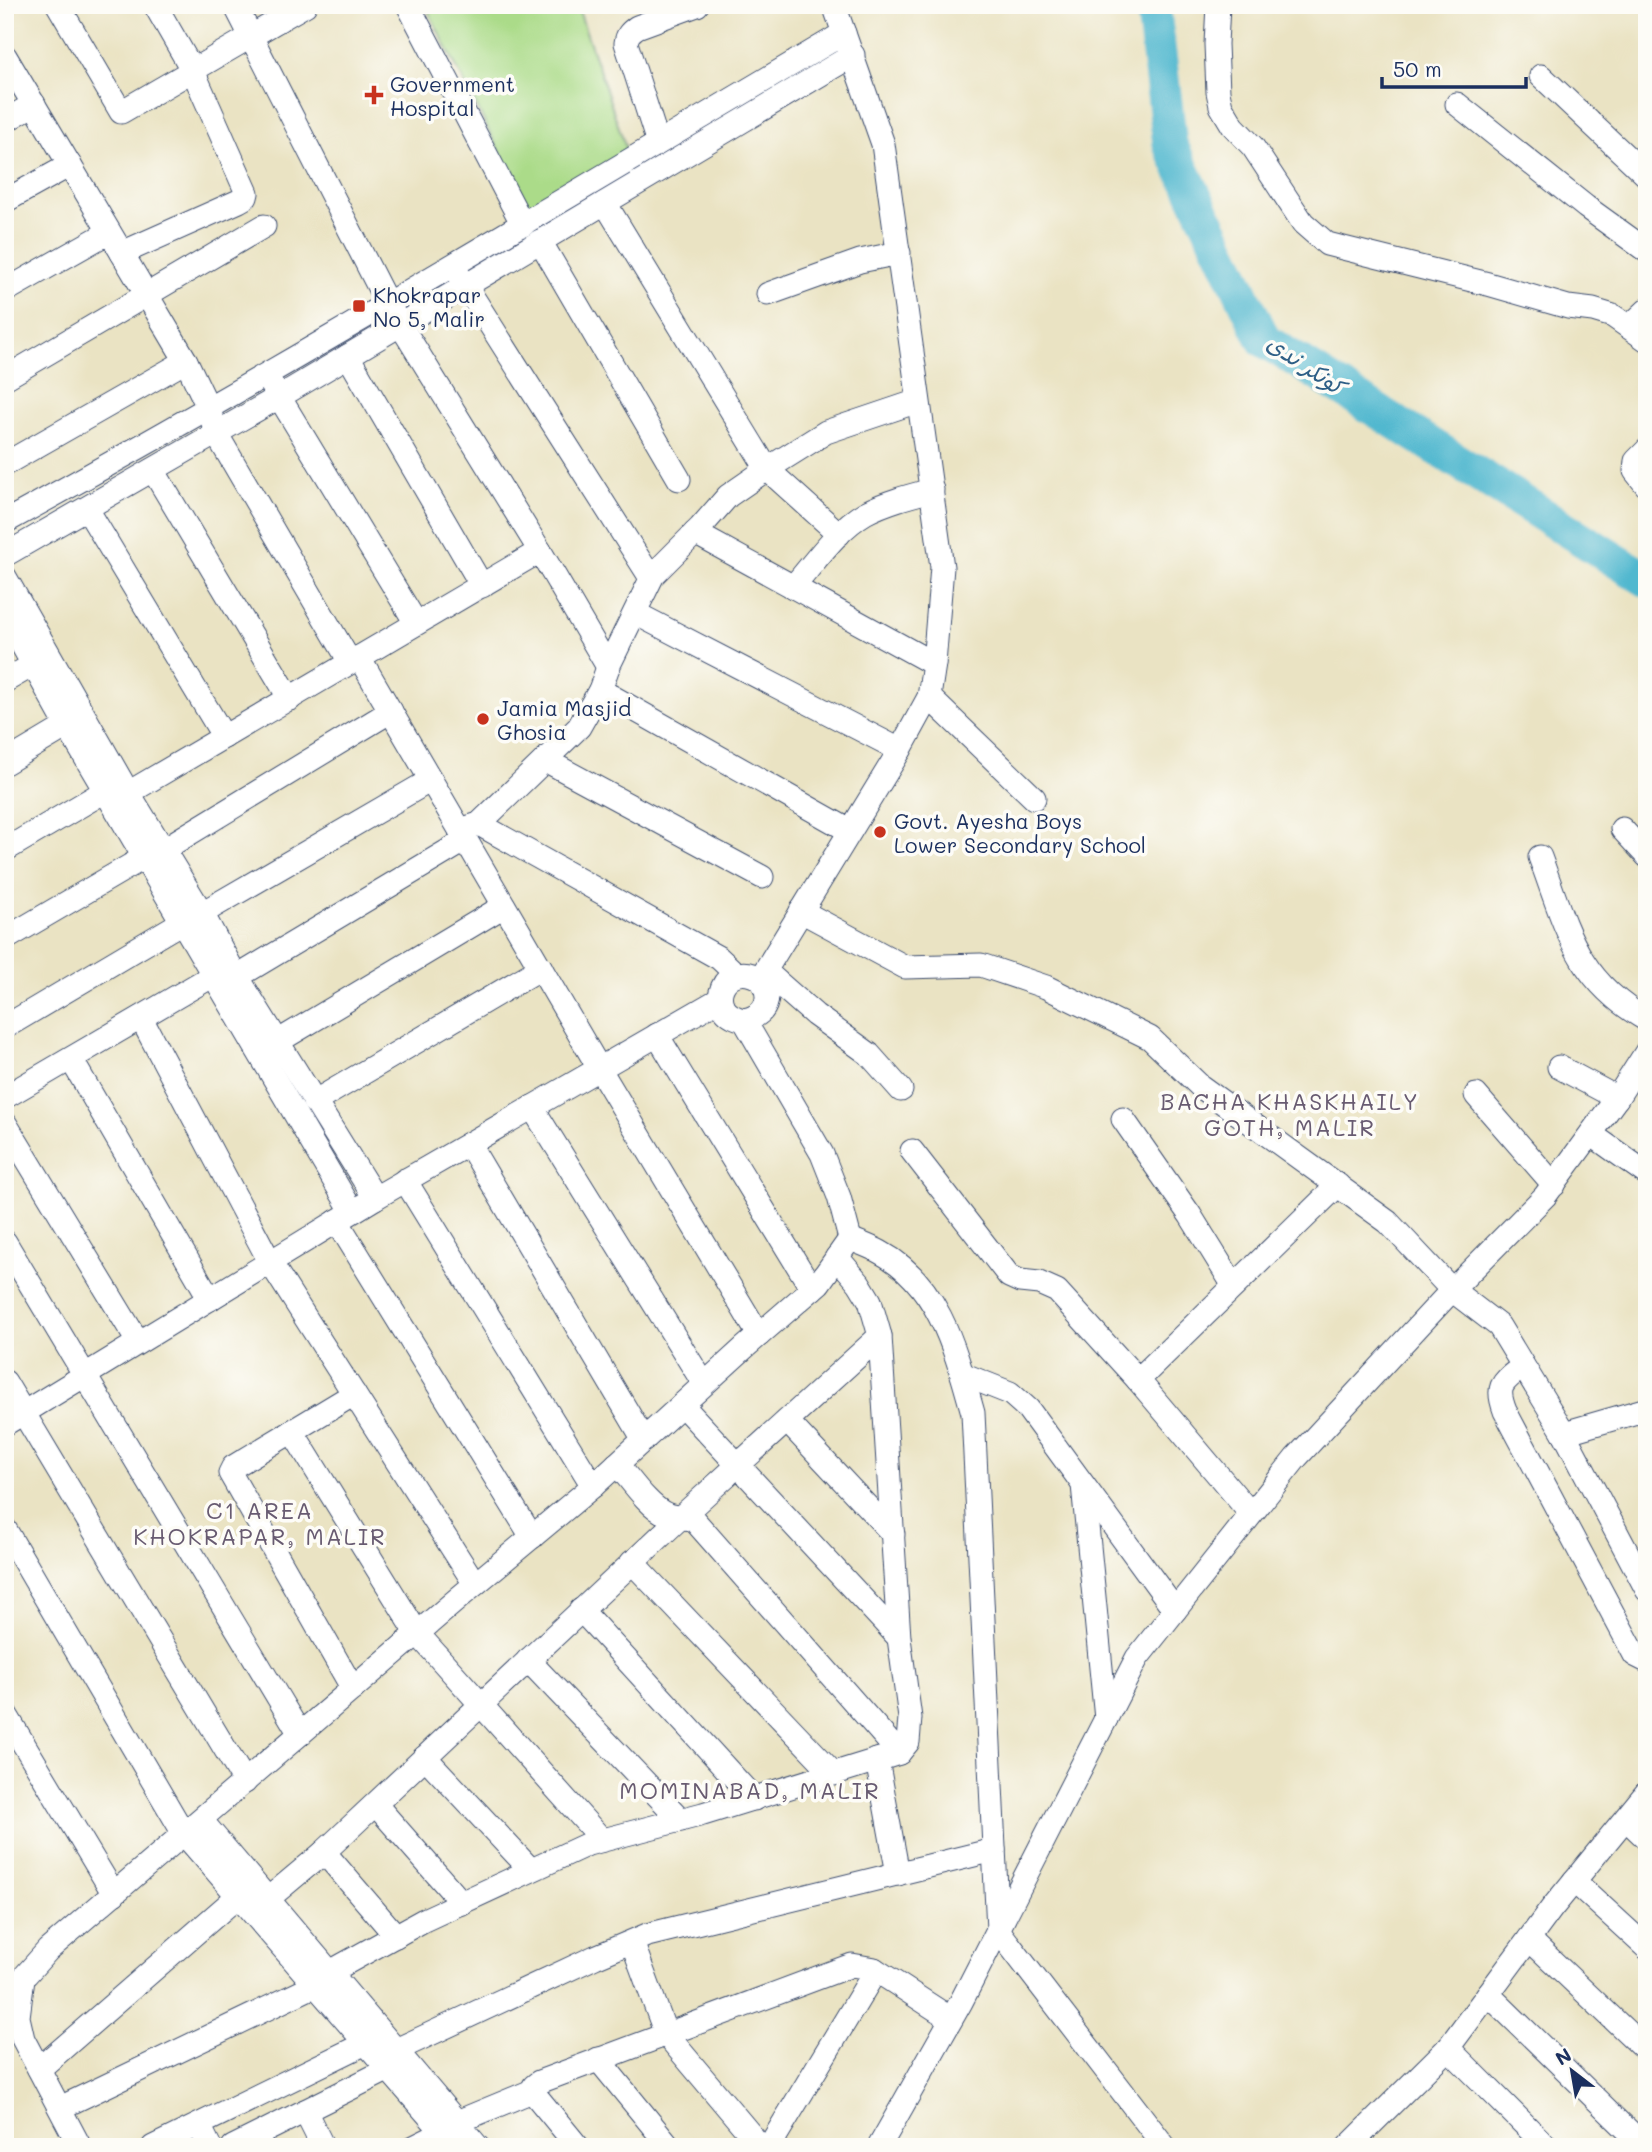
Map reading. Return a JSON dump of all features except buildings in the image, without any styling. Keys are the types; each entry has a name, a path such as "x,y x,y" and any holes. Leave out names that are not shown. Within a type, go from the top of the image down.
{"street":[{"path":"58,5 121,112 304,5"},
{"path":"122,253 239,201 246,197 247,193 192,71 155,5"},
{"path":"234,5 387,303 608,667"},
{"path":"408,5 523,225"},
{"path":"658,143 626,37 637,27 697,5"},
{"path":"834,5 883,144 942,567 934,664 929,697 900,750 763,975 768,993 765,1008 752,1019 744,1020 727,1013 720,999 723,984 736,974 745,972 763,975 869,1054 901,1090"},
{"path":"1218,5 1217,80 1221,106 1233,126 1253,147 1303,223 1327,244 1568,307 1614,316 1638,333 1647,310"},
{"path":"5,522 209,408 453,266 844,33"},
{"path":"5,555 279,397 853,55"},
{"path":"5,56 186,361 209,408 216,433 355,659 391,711 431,780 468,831 504,906 760,1335"},
{"path":"1541,76 1647,176"},
{"path":"5,121 34,104"},
{"path":"1457,104 1586,207 1647,251"},
{"path":"5,201 70,165"},
{"path":"605,203 767,469 839,534"},
{"path":"5,378 264,226"},
{"path":"5,291 109,232"},
{"path":"540,242 679,479"},
{"path":"768,294 860,261 899,253"},
{"path":"453,266 651,578"},
{"path":"348,356 482,586"},
{"path":"5,464 186,361"},
{"path":"265,373 416,623"},
{"path":"5,1097 141,1017 227,973 468,831 579,727 600,690 608,667 651,578 728,496 827,432 918,401"},
{"path":"1647,450 1636,461 1635,471 1647,486"},
{"path":"153,470 290,699"},
{"path":"793,587 839,534 864,514 894,500 932,490"},
{"path":"87,509 224,737"},
{"path":"695,533 934,664"},
{"path":"5,850 119,788 224,737 540,551"},
{"path":"5,577 68,726 119,788"},
{"path":"635,613 900,750"},
{"path":"5,614 42,660 119,788 192,918 227,973 277,1041 375,1198"},
{"path":"5,681 42,660"},
{"path":"600,690 850,831"},
{"path":"929,697 1034,798"},
{"path":"5,939 155,853 391,711"},
{"path":"5,763 68,726"},
{"path":"545,761 762,877"},
{"path":"5,1027 431,780"},
{"path":"1622,829 1647,856"},
{"path":"468,831 719,958 736,974"},
{"path":"1540,857 1572,944 1588,971 1607,993 1647,1020"},
{"path":"277,1041 504,906"},
{"path":"801,911 905,967 981,965 1046,987 1150,1038 1200,1086 1388,1223 1452,1290 1499,1326 1564,1433 1647,1590"},
{"path":"314,1102 541,968"},
{"path":"227,973 344,1216 532,1537"},
{"path":"14,1418 344,1216 720,999"},
{"path":"141,1017 270,1262 475,1584"},
{"path":"60,2109 323,1979 396,1936 588,1844 681,1820 834,1774 899,1753 908,1742 910,1718 899,1638 880,1336 870,1301 844,1248 839,1197 822,1154 744,1020"},
{"path":"657,1035 812,1290"},
{"path":"878,2147 951,2019 1137,1658 1296,1458 1452,1290 1545,1196 1618,1098 1647,1051"},
{"path":"71,1059 210,1298"},
{"path":"1559,1067 1618,1098"},
{"path":"1476,1095 1553,1185"},
{"path":"532,1107 704,1384"},
{"path":"1123,1119 1190,1215 1234,1286"},
{"path":"5,1123 138,1342"},
{"path":"1591,1134 1647,1174"},
{"path":"469,1144 644,1440"},
{"path":"912,1151 1009,1276 1020,1281 1039,1283 1057,1291 1138,1380 1251,1514"},
{"path":"405,1180 593,1486"},
{"path":"1138,1380 1338,1185"},
{"path":"5,1242 300,1734"},
{"path":"71,2143 60,2109 23,2039 18,2017 23,1978 48,1950 417,1633 593,1486 812,1290 844,1248"},
{"path":"844,1248 882,1253 917,1280 934,1304 954,1348 973,1413 998,1930 1165,2147"},
{"path":"269,1898 324,1853 632,1562 880,1336"},
{"path":"1523,1366 1503,1381 1499,1395 1505,1411 1635,1655 1647,1661"},
{"path":"962,1374 1017,1397 1028,1409 1175,1610"},
{"path":"5,1382 14,1418 245,1782"},
{"path":"353,1689 230,1473 233,1467 354,1394"},
{"path":"682,1405 899,1638"},
{"path":"1564,1433 1647,1409"},
{"path":"787,1421 893,1534"},
{"path":"292,1431 417,1633 602,1840"},
{"path":"617,1464 654,1507 668,1515 694,1520 899,1753"},
{"path":"1082,1482 1106,1719"},
{"path":"5,1529 238,1896 323,1979 452,2133 478,2147"},
{"path":"632,1562 834,1774"},
{"path":"581,1611 754,1799"},
{"path":"528,1660 681,1820"},
{"path":"5,1713 114,1894"},
{"path":"425,1757 531,1870"},
{"path":"877,1760 898,1874"},
{"path":"1349,2147 1448,2048 1574,1881 1647,1792"},
{"path":"376,1805 462,1903"},
{"path":"1626,1819 1647,1839"},
{"path":"192,1827 269,1898 366,2043 393,2060"},
{"path":"233,2147 295,2116 393,2060 595,1957 647,1936 994,1850"},
{"path":"324,1853 396,1936"},
{"path":"1574,1881 1647,1948"},
{"path":"39,2069 238,1896"},
{"path":"1529,1939 1647,2051"},
{"path":"632,1942 666,2034 761,2147"},
{"path":"5,1965 21,1992"},
{"path":"414,2147 452,2133 532,2091 539,2082 852,1965 874,1969 951,2019"},
{"path":"769,2147 870,1980 874,1969"},
{"path":"1488,1994 1644,2147"},
{"path":"5,2039 18,2017"},
{"path":"153,2147 366,2043"},
{"path":"1448,2048 1547,2147"},
{"path":"598,2059 670,2147"},
{"path":"271,2090 323,2147"},
{"path":"532,2091 578,2147"},
{"path":"199,2124 210,2147"}],"green space":[{"path":"425,5 577,5 628,154 530,212"}],"waterway":[{"name":"کونکر ندی","path":"1153,5 1170,144 1264,340 1647,580"}],"place":[{"name":"Government Hospital","path":"374,95"},
{"name":"Khokrapar No 5, Malir","path":"359,306"},
{"name":"Jamia Masjid Ghosia","path":"483,719"},
{"name":"Govt. Ayesha Boys Lower Secondary School","path":"880,832"}],"district":[{"name":"BACHA KHASKHAILY GOTH, MALIR","path":"1290,1114"},
{"name":"C1 AREA KHOKRAPAR, MALIR","path":"260,1523"},
{"name":"MOMINABAD, MALIR","path":"750,1790"}]}
